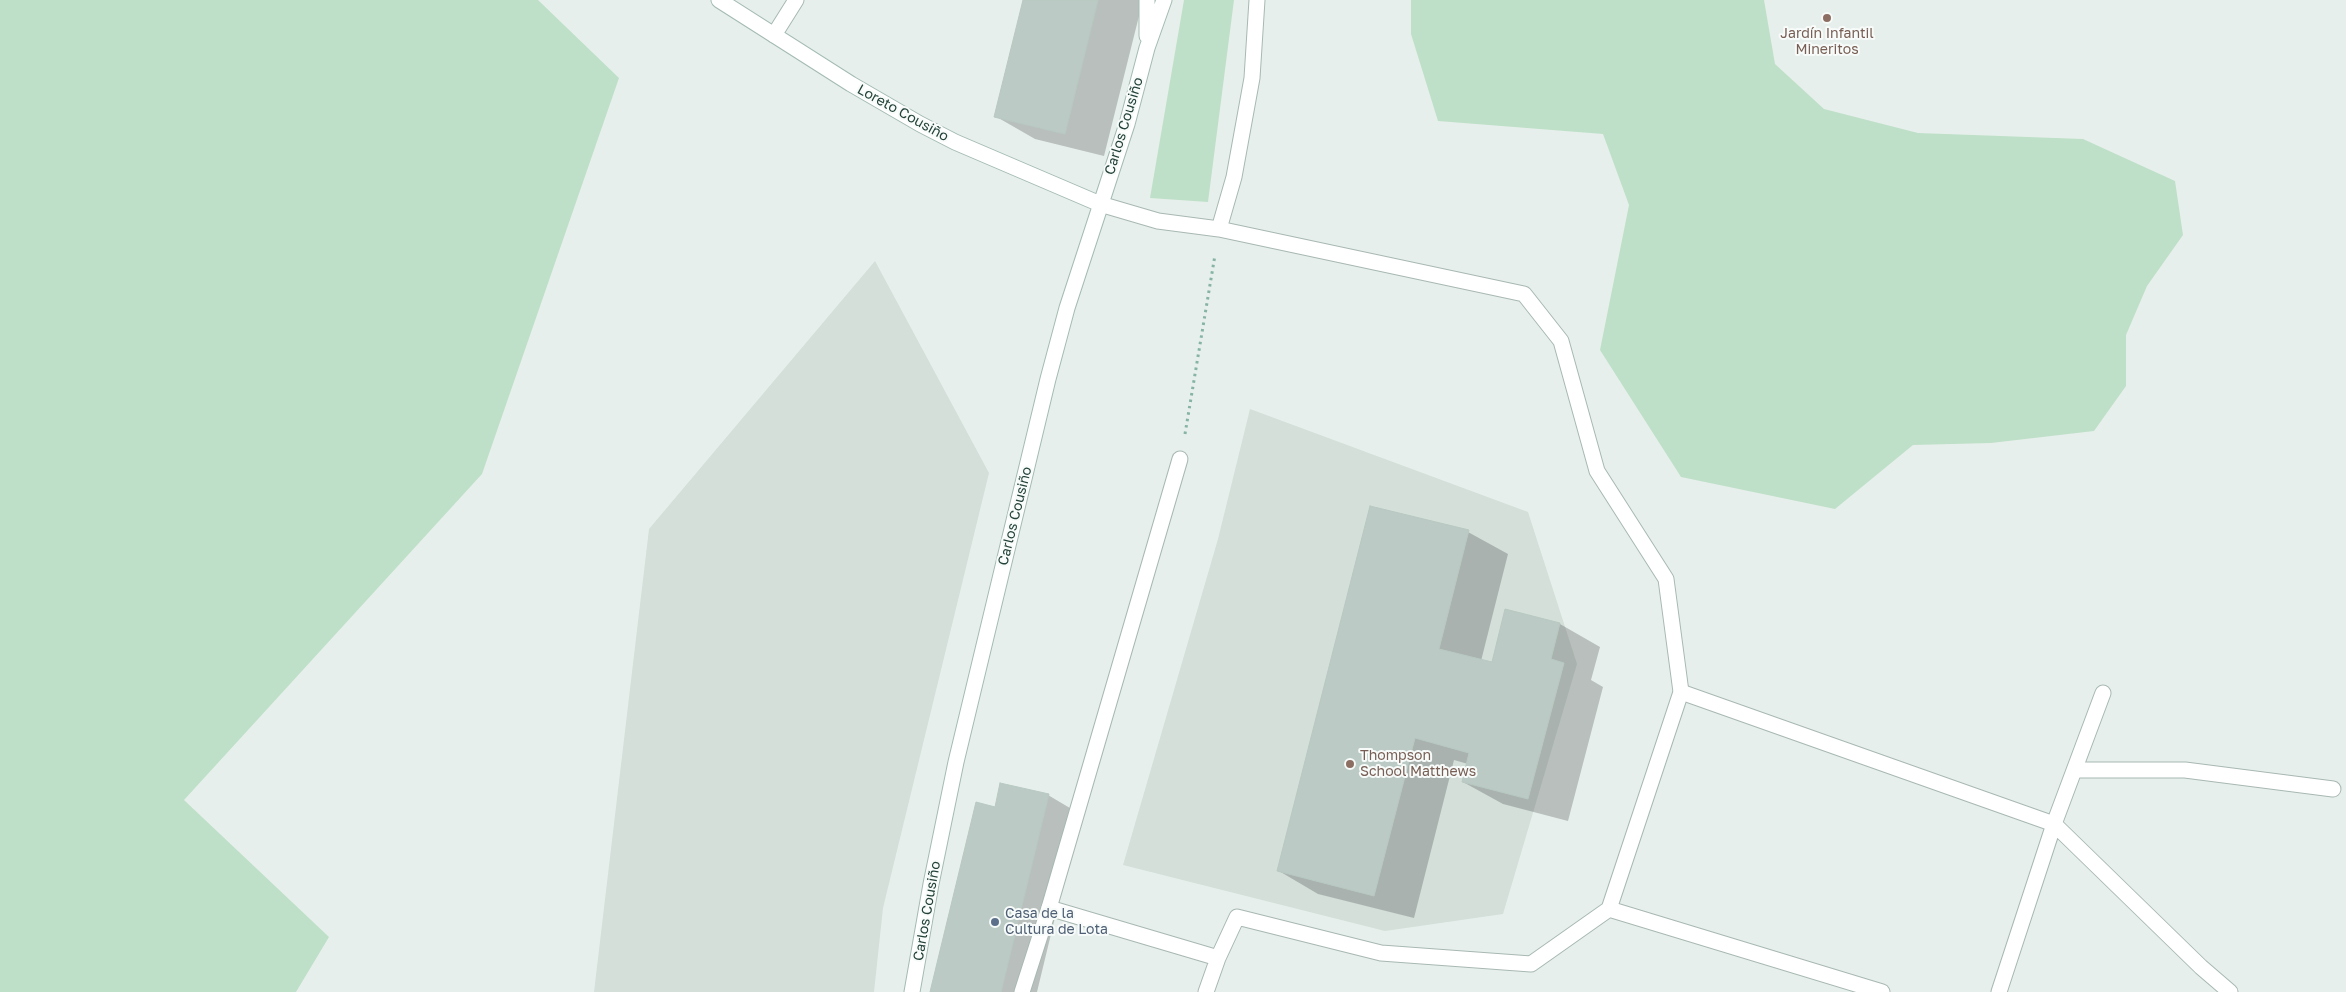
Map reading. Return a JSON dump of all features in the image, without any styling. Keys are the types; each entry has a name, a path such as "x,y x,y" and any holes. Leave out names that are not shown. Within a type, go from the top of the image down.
{"street":[{"name":"Loreto Cousiño","path":"719,0 851,84 928,128 955,142 1100,204 1158,221 1220,228 1524,294 1561,341 1597,472 1666,580 1681,692"},
{"path":"774,35 796,0"},
{"name":"Carlos Cousiño","path":"1147,0 1147,48"},
{"name":"Carlos Cousiño","path":"912,992 931,884 956,762 1066,308 1127,124 1147,48 1164,0"},
{"path":"1220,228 1234,177 1252,78 1257,0"},
{"path":"1022,992 1050,908 1180,459"},
{"path":"1206,992 1236,917 1381,953 1531,964 1609,909 1681,692 2054,824 2201,967 2230,992"},
{"path":"1999,992 2054,824 2076,770 2103,693"},
{"path":"2076,770 2185,770 2333,788"},
{"path":"1050,908 1218,958"},
{"path":"1609,909 1882,992"}],"path":[{"path":"1180,459 1220,228"}],"shaded area":[{"path":"875,261 989,473 883,908 874,992 594,992 649,529"},
{"name":"Thompson School Matthews","path":"1250,409 1528,512 1577,664 1503,914 1385,931 1123,865 1218,539"}],"green space":[{"path":"0,0 538,0 619,78 482,474 184,800 329,937 296,992 0,992"},
{"path":"1184,0 1234,0 1208,202 1150,198"},
{"path":"1411,0 1764,0 1775,64 1824,109 1918,133 2083,139 2175,181 2183,235 2147,286 2126,335 2126,386 2094,431 1991,443 1913,445 1835,509 1681,477 1600,350 1629,205 1603,134 1438,121 1411,34"}],"building":[{"path":"1023,0 1098,0 1065,134 994,117"},
{"path":"1370,506 1469,530 1439,649 1492,662 1505,609 1560,623 1551,659 1564,663 1528,799 1462,782 1469,753 1415,738 1374,896 1277,871"},
{"path":"1000,783 1049,794 1001,992 930,992 976,802 995,807"}],"place":[{"name":"Jardín Infantil Mineritos","path":"1827,18"},
{"name":"Thompson School Matthews","path":"1350,764"},
{"name":"Casa de la Cultura de Lota","path":"995,922"}]}
